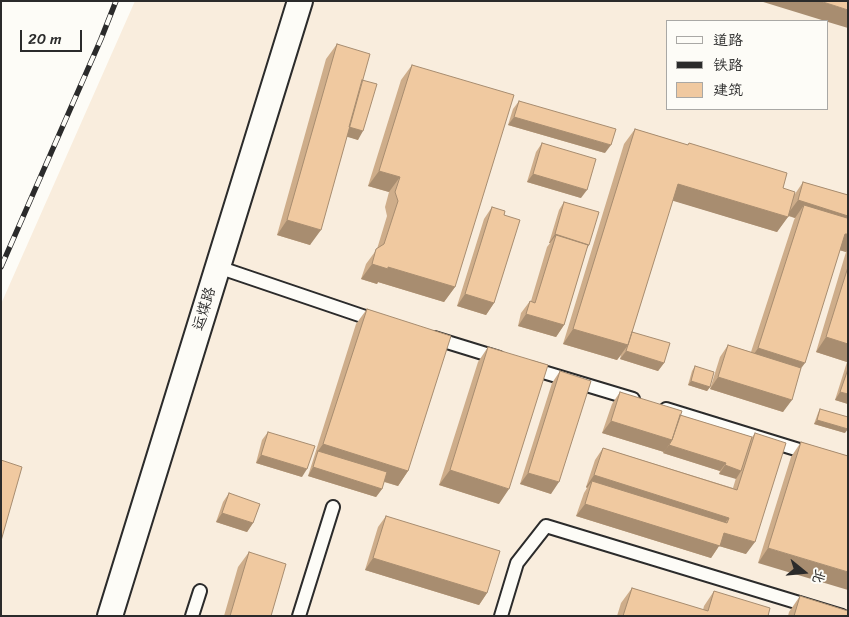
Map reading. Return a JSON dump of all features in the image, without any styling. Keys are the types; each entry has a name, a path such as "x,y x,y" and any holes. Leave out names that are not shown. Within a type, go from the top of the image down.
{"street":[{"name":"运煤路","path":"110,616 300,1"}],"lane":[{"path":"218,267 389,324"},
{"path":"427,336 825,458"},
{"path":"299,616 333,507"},
{"path":"501,616 517,563 546,526 842,616"},
{"path":"192,616 200,590"}],"shaded area":[{"path":"135,1 848,1 848,616 1,616 1,304"}],"building":[{"path":"820,1 848,1 848,10"},
{"path":"337,44 370,54 321,230 287,220"},
{"path":"412,65 514,95 455,287 372,264 376,249 384,244 398,201 395,192 400,177 379,171"},
{"path":"362,80 377,84 363,131 349,127"},
{"path":"519,101 616,129 611,145 514,117"},
{"path":"635,129 688,145 689,143 787,173 783,188 795,192 788,217 678,184 628,345 573,329"},
{"path":"542,143 596,159 587,190 533,174"},
{"path":"803,182 848,195 848,216 798,200"},
{"path":"564,202 599,212 589,245 555,234"},
{"path":"804,205 847,218 848,216 848,234 845,234 805,363 758,348"},
{"path":"492,207 505,211 504,215 520,220 494,303 465,294"},
{"path":"556,235 588,245 564,325 526,314 530,301 535,303"},
{"path":"848,267 848,344 826,337"},
{"path":"367,309 451,336 408,471 323,444"},
{"path":"632,332 670,343 664,363 626,351"},
{"path":"728,345 801,368 792,400 718,377"},
{"path":"488,347 548,365 509,489 450,470"},
{"path":"695,366 714,372 710,387 691,381"},
{"path":"848,369 848,394 840,392"},
{"path":"560,371 591,381 559,482 528,473"},
{"path":"620,392 682,411 672,440 611,421"},
{"path":"820,409 848,417 848,429 817,420"},
{"path":"680,415 752,437 741,471 725,465 726,463 669,445"},
{"path":"268,432 315,446 307,469 261,455"},
{"path":"755,433 786,443 755,542 724,533 720,546 585,504 592,481 727,523 729,518 594,475 603,448 737,490"},
{"path":"801,442 848,456 848,572 768,548"},
{"path":"318,451 387,472 382,489 313,467"},
{"path":"1,460 22,467 1,541"},
{"path":"229,493 260,504 253,523 222,513"},
{"path":"386,516 500,551 487,593 373,558"},
{"path":"249,552 286,564 271,616 230,616"},
{"path":"632,588 708,611 714,591 770,608 768,616 623,616"},
{"path":"800,596 848,611 848,616 794,616"}],"railway":[{"path":"1,267 116,1"}]}
